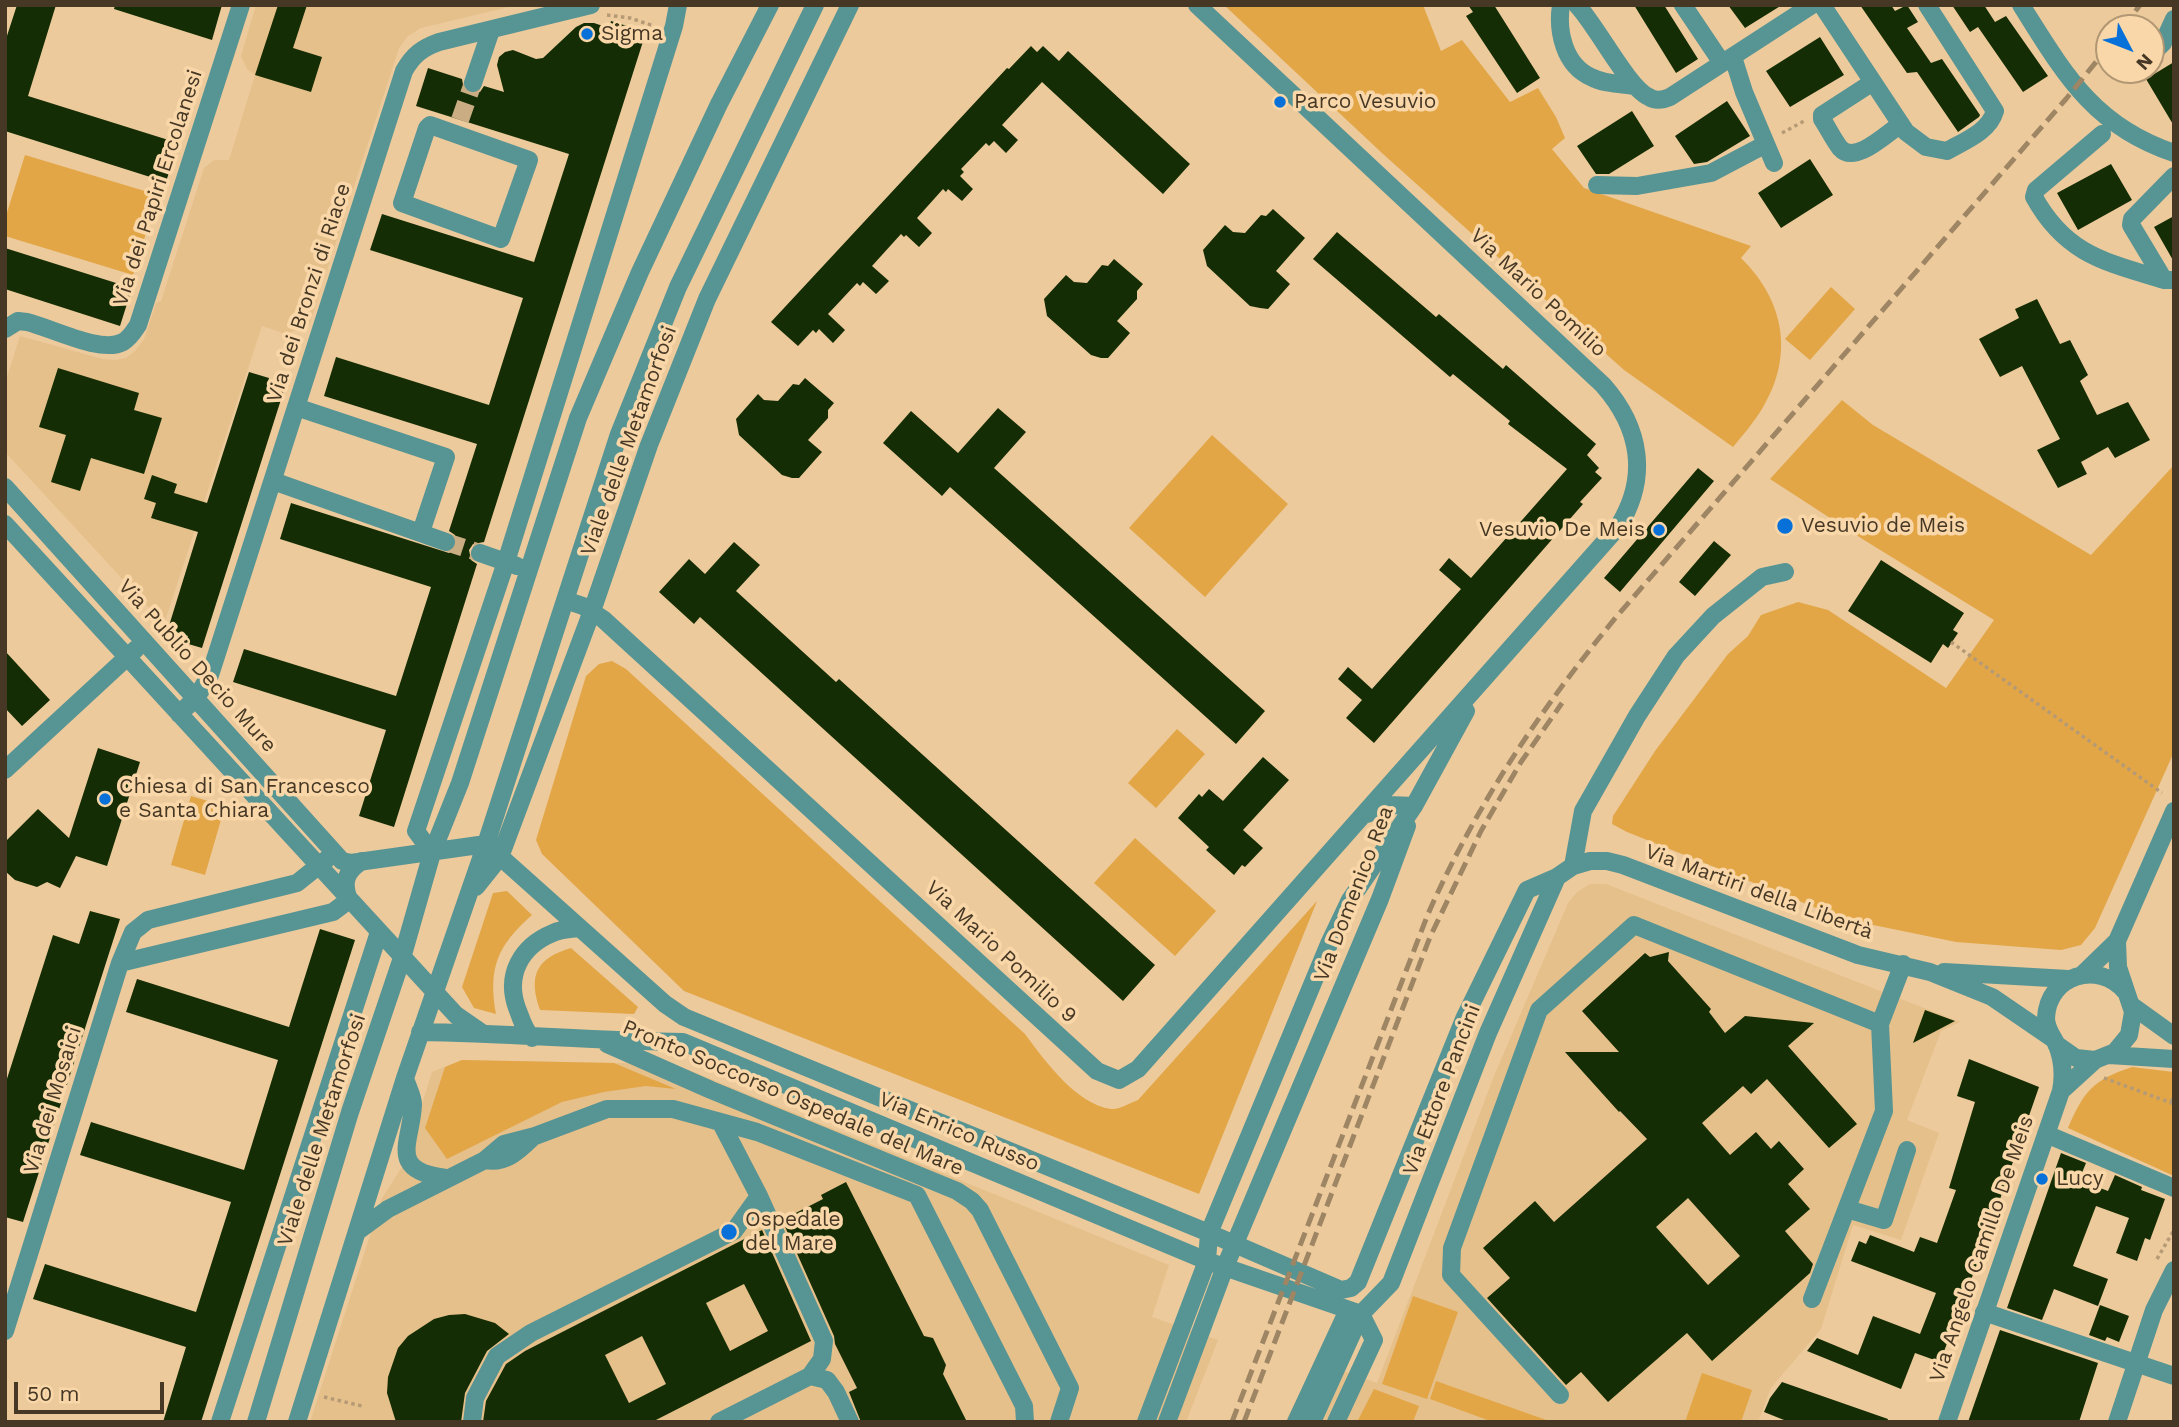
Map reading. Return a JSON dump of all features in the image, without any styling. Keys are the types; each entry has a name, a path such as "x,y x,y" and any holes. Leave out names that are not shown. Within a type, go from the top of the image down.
{"street":[{"name":"Via dei Papiri Ercolanesi","path":"5,329 18,321 27,322 102,346 122,342 130,336 138,325 242,5"},
{"name":"Via dei Bronzi di Riace","path":"179,714 195,698 211,675 404,71 416,53 426,47 591,5"},
{"path":"432,853 416,831 506,562 674,26 678,5"},
{"name":"Viale delle Metamorfosi","path":"256,1422 350,1112 402,958 432,853 460,783 578,418 640,272 719,104 770,5"},
{"name":"Viale delle Metamorfosi","path":"298,1422 405,1078 486,844 619,434 678,286 815,5"},
{"name":"Viale delle Metamorfosi","path":"467,898 500,857 592,611 649,445 707,299 850,5"},
{"name":"Via Mario Pomilio","path":"1197,5 1603,385 1624,411 1635,442 1638,460 1633,499 1618,527 1360,818"},
{"path":"1561,5 1560,37 1580,70 1603,81 1635,86"},
{"path":"1577,5 1635,86 1652,99 1665,99 1812,5"},
{"path":"1684,5 1728,60 1774,163"},
{"path":"1822,5 1915,141 1926,147 1947,151 1983,130 1996,111 1927,5"},
{"path":"2021,5 2070,80 2099,112 2124,131 2174,153"},
{"path":"473,83 491,30"},
{"path":"1873,82 1822,115 1840,148 1852,155 1859,153 1901,124"},
{"path":"427,127 458,127 529,161 501,239 402,203 427,127"},
{"path":"2102,134 2036,190 2034,197 2041,211 2056,229 2096,259 2169,280"},
{"path":"1597,185 1637,186 1711,173 1766,144"},
{"path":"2169,280 2131,225 2132,219 2174,176"},
{"path":"296,407 446,457 421,532"},
{"path":"273,481 446,541"},
{"name":"Via Publio Decio Mure","path":"5,487 334,852"},
{"path":"5,524 348,900 435,991"},
{"path":"480,553 527,569"},
{"path":"1573,866 1583,811 1637,716 1676,656 1713,617 1762,577 1785,572"},
{"path":"565,600 592,611"},
{"name":"Via Mario Pomilio 9","path":"592,611 1097,1071 1119,1080 1138,1069 1360,818"},
{"path":"5,770 145,642"},
{"name":"Via Mario Pomilio","path":"1414,806 1460,721 1500,662"},
{"path":"1360,818 1388,805 1414,806"},
{"name":"Via Domenico Rea","path":"1146,1422 1207,1261 1209,1233 1334,933 1350,900 1414,806"},
{"name":"Via Domenico Rea","path":"1167,1422 1225,1267 1380,899 1414,806"},
{"name":"Via Angelo Camillo De Meis","path":"1947,1422 2061,1091 2064,1074 2047,1025 2048,1008 2055,991 2117,941 2174,811"},
{"path":"334,852 342,861 351,863 486,844"},
{"name":"Via Enrico Russo","path":"486,844 684,1017 1341,1290 1358,1282"},
{"name":"Via dei Mosaici","path":"5,1331 120,964 133,932 148,920 297,883 334,852"},
{"name":"Via Martiri della Libertà","path":"1573,866 1590,860 1623,865 1858,955 1930,972 1992,997 2054,1041"},
{"path":"348,900 344,888 345,880 353,867 362,861"},
{"name":"Via Ettore Pancini","path":"1358,1282 1464,1019 1527,890 1557,877 1573,866"},
{"name":"Via Ettore Pancini","path":"1355,1312 1391,1283 1488,1033 1557,877"},
{"path":"120,964 332,912 348,900"},
{"path":"1560,1395 1451,1275 1452,1248 1539,1010 1634,925 1880,1024"},
{"path":"532,1038 523,1024 512,994 516,965 531,945 555,932 580,928"},
{"path":"220,1422 379,932"},
{"name":"Via Angelo Camillo De Meis","path":"2061,1091 2102,1057 2120,1047 2129,1035 2133,1020 2118,967 2117,941"},
{"path":"1812,1299 1884,1111 1880,1024 1903,964"},
{"name":"Via Martiri della Libertà","path":"1930,972 2075,977"},
{"path":"2075,977 2106,976 2174,1036"},
{"name":"Via Enrico Russo","path":"435,991 456,1016 482,1033"},
{"name":"Via Enrico Russo","path":"420,1032 600,1041 683,1042 1207,1261 1355,1312"},
{"name":"Pronto Soccorso Ospedale del Mare","path":"600,1041 711,1090 957,1191 972,1201 980,1210 1070,1388 1059,1422"},
{"path":"2054,1041 2076,1058 2174,1059"},
{"path":"405,1078 413,1103 405,1144 411,1165 436,1177 446,1178"},
{"path":"358,1231 388,1209 485,1160 504,1144 535,1136 607,1109 673,1109 761,1134 917,1195 1024,1406 1025,1422"},
{"path":"719,1422 810,1376 822,1359 824,1341 759,1196 721,1123"},
{"path":"2046,1134 2174,1188"},
{"path":"1847,1209 1884,1220 1908,1150"},
{"path":"472,1422 475,1398 497,1356 531,1333 734,1231 759,1196"},
{"path":"2117,1422 2154,1310 2174,1270"},
{"path":"1296,1422 1355,1312"},
{"path":"1312,1422 1355,1312"},
{"path":"1336,1422 1374,1340 1355,1312"},
{"path":"1984,1312 2174,1376"},
{"path":"254,1317 285,1325"},
{"path":"810,1376 827,1380 836,1392 850,1422"}],"path":[{"path":"1766,144 1802,120"},
{"path":"1951,642 2162,793"},
{"path":"2099,1079 2105,1078 2172,1103 2174,1095"},
{"path":"322,1396 362,1406"}],"shaded area":[{"path":"256,5 517,5 421,28 408,36 399,48 309,326 286,334 262,326 164,624 5,452 5,383 20,336 103,359 116,360 126,358 144,339 156,303 161,301 204,168 214,160 229,160 255,75 247,69 241,56"},
{"path":"1224,5 1423,5 1441,51 1462,40 1510,102 1538,88 1565,138 1552,149 1584,188 1751,246 1741,258 1756,274 1775,310 1781,349 1779,369 1772,389 1759,414 1733,447 1624,370 1383,154"},
{"path":"25,155 158,195 133,275 5,236 5,219"},
{"path":"1831,287 1855,309 1810,360 1785,339"},
{"path":"1842,400 1873,425 2091,555 2174,465 2174,752 2095,928 2081,945 2061,950 1956,942 1844,919 1612,824 1613,816 1655,751 1728,654 1748,636 1761,615 1798,602 1828,610 1946,688 1994,620 1770,479"},
{"path":"1212,435 1288,504 1205,597 1129,528"},
{"path":"612,661 626,669 1025,1034 1062,1080 1098,1105 1114,1109 1138,1100 1317,901 1199,1194 684,991 542,854 536,840 586,676 599,664"},
{"path":"1177,729 1205,754 1156,808 1128,783"},
{"path":"191,796 225,806 205,875 171,865"},
{"path":"1135,838 1216,911 1175,956 1094,883"},
{"path":"1590,884 1606,884 1960,1022 1941,1031 1907,1120 1939,1133 1901,1240 1853,1225 1821,1329 1771,1388 1758,1422 1285,1422 1316,1361 1377,1383 1494,1076 1568,903 1577,892"},
{"path":"507,891 532,915 510,937 498,959 493,983 496,1014 474,1008 462,987 493,893"},
{"path":"571,948 638,1007 634,1014 540,1010 535,987 538,970 550,957"},
{"name":"Ospedale del Mare","path":"462,1060 674,1064 1169,1265 1152,1317 1218,1340 1186,1422 310,1422 382,1198 402,1167 432,1072"},
{"path":"462,1060 614,1063 676,1089 646,1086 562,1102 447,1159 425,1128 445,1067"},
{"path":"2132,1067 2174,1072 2174,1176 2068,1128 2091,1088"},
{"path":"1413,1296 1458,1312 1427,1399 1382,1384"},
{"path":"1702,1373 1752,1390 1741,1422 1685,1422"},
{"path":"1436,1381 1552,1422 1493,1422 1430,1399"},
{"path":"1374,1389 1419,1406 1413,1422 1357,1422"}],"building":[{"path":"17,5 56,5 28,96 178,143 166,182 5,131 5,42"},
{"path":"115,5 222,5 212,40 114,9"},
{"path":"278,5 307,5 293,48 322,57 311,92 255,75"},
{"path":"1468,5 1494,5 1540,78 1517,93 1466,16 1473,12"},
{"path":"1634,5 1664,5 1698,59 1676,73"},
{"path":"1728,5 1782,5 1745,28"},
{"path":"1860,5 1891,5 1895,11 1907,5 1918,22 1907,28 1931,63 1942,59 1979,117 1958,132 1917,72 1907,73"},
{"path":"1952,5 1984,5 1995,22 2006,16 2048,76 2023,92 1978,27 1970,32"},
{"path":"611,21 646,32 484,542 473,544 469,550 471,560 477,564 394,827 359,816 386,730 233,682 244,649 396,696 431,587 280,539 291,503 449,553 457,545 455,535 449,531 477,444 324,396 336,357 489,405 523,298 370,250 382,214 534,262 569,154 416,106 428,68 462,79 464,90 470,94 480,92 484,86 504,92 497,65 499,57 505,52 513,50 536,59 543,58 576,27 584,23 594,23 609,28"},
{"path":"1820,37 1844,75 1790,107 1766,71"},
{"path":"1031,46 1037,52 1043,46 1059,61 1068,51 1190,164 1163,194 1042,82 1002,125 1018,140 1006,153 994,141 989,146 986,143 961,169 964,172 960,176 973,189 962,201 948,189 946,192 943,189 917,218 932,233 919,247 906,235 904,237 901,234 872,266 889,281 876,294 863,282 860,286 857,283 828,314 845,330 833,343 819,329 816,333 813,330 798,346 771,322 1007,68"},
{"path":"2174,62 2174,126 2149,84 2165,84 2165,67"},
{"path":"1727,101 1750,136 1707,162 1694,164 1675,136"},
{"path":"1632,111 1654,146 1609,174 1596,174 1577,146"},
{"path":"1810,159 1833,195 1781,228 1758,193"},
{"path":"2111,164 2132,200 2078,230 2057,193"},
{"path":"1273,209 1305,238 1276,271 1290,284 1268,309 1250,306 1207,266 1203,250 1225,225 1233,232 1245,233 1261,215 1266,216"},
{"path":"2174,216 2174,262 2154,227"},
{"path":"1337,232 1436,317 1439,314 1503,369 1506,365 1596,444 1587,455 1599,468 1595,472 1602,478 1580,502 1583,504 1374,743 1346,718 1362,700 1338,679 1348,667 1372,689 1461,589 1439,570 1449,558 1471,578 1567,469 1508,424 1510,421 1453,374 1450,377 1313,259"},
{"path":"5,248 132,288 120,326 5,289"},
{"path":"1114,259 1143,284 1137,291 1137,299 1117,321 1130,333 1108,358 1101,358 1091,355 1047,316 1044,299 1066,275 1074,282 1087,283 1102,265 1108,266"},
{"path":"2037,299 2060,344 2070,340 2088,375 2080,381 2097,415 2128,402 2150,440 2115,458 2108,447 2081,462 2087,474 2058,488 2037,450 2060,439 2022,366 2000,377 1979,339 2019,318 2015,309"},
{"path":"58,368 139,393 134,410 162,418 144,474 91,458 80,491 51,482 66,435 39,427"},
{"path":"249,372 269,378 267,385 284,390 202,648 185,643 188,636 168,629 198,532 151,518 156,503 144,499 152,475 177,484 174,493 207,503"},
{"path":"805,378 834,403 828,410 828,418 808,440 822,452 799,478 792,478 782,475 739,435 736,419 758,394 764,400 778,401 793,384 799,385"},
{"path":"998,408 1026,432 994,468 1265,711 1236,744 950,487 942,496 883,443 911,411 958,453"},
{"name":"Vesuvio De Meis","path":"1698,468 1714,481 1620,592 1604,578"},
{"name":"Vesuvio De Meis","path":"1714,541 1731,555 1695,596 1679,582"},
{"path":"734,542 760,565 736,591 836,682 839,679 1155,965 1123,1001 700,617 694,624 659,592 689,559 705,574"},
{"path":"1881,560 1964,613 1953,630 1958,633 1948,648 1943,644 1931,663 1848,611"},
{"path":"5,651 50,700 22,726 5,708"},
{"path":"98,748 140,762 107,866 76,856 60,888 47,882 37,887 15,880 5,871 5,842 38,809 69,838"},
{"path":"1263,757 1289,780 1243,830 1263,848 1234,875 1206,850 1209,847 1178,818 1199,794 1202,797 1209,789 1223,801"},
{"path":"90,911 120,919 23,1222 5,1217 5,1085 53,935 79,944"},
{"path":"320,929 355,940 201,1422 163,1422 186,1347 33,1299 45,1264 196,1312 231,1202 80,1155 91,1122 244,1170 278,1060 126,1012 137,979 289,1027"},
{"path":"1669,952 1668,961 1711,1009 1709,1012 1725,1033 1745,1016 1814,1023 1788,1046 1857,1124 1829,1148 1767,1079 1751,1094 1743,1086 1702,1123 1730,1155 1756,1132 1771,1149 1779,1141 1804,1169 1788,1184 1810,1209 1785,1231 1813,1264 1810,1273 1712,1361 1687,1333 1608,1402 1581,1372 1566,1385 1487,1298 1510,1278 1483,1248 1535,1201 1554,1222 1647,1139 1565,1052 1619,1052 1582,1011 1645,953 1650,957","holes":["1688,1198 1740,1256 1708,1285 1656,1227"]},
{"path":"1925,1010 1955,1021 1913,1043"},
{"path":"1969,1059 2039,1087 1940,1362 1915,1353 1901,1389 1807,1351 1817,1338 1858,1355 1873,1316 1920,1334 1936,1293 1851,1261 1859,1241 1866,1244 1870,1235 1914,1252 1920,1237 1937,1243 1956,1190 1949,1188 1975,1102 1957,1096"},
{"path":"2061,1153 2086,1163 2079,1180 2108,1191 2115,1175 2142,1187 2141,1190 2165,1199 2150,1240 2145,1238 2137,1261 2116,1253 2129,1218 2096,1206 2073,1266 2108,1279 2098,1306 2054,1289 2042,1320 2007,1308"},
{"path":"846,1182 924,1336 933,1338 946,1365 943,1374 967,1422 861,1422 849,1392 857,1388 835,1344 834,1336 782,1220 823,1199 821,1195"},
{"path":"762,1230 811,1341 652,1422 483,1422 486,1401 506,1364 525,1351","holes":["744,1284 768,1331 730,1351 706,1303","642,1336 666,1384 629,1403 605,1355"]},
{"path":"2100,1305 2129,1316 2119,1342 2107,1337 2105,1341 2089,1335"},
{"path":"465,1314 495,1323 509,1334 487,1351 465,1393 461,1422 396,1422 387,1393 388,1377 398,1348 408,1336 434,1319"},
{"path":"2000,1330 2098,1363 2079,1422 1968,1422"},
{"path":"1782,1382 1888,1419 1887,1422 1789,1422 1764,1412"}],"tunnel":[{"path":"460,120 473,83"},
{"path":"446,542 480,553"}],"railway":[{"path":"2133,14 2140,5"},
{"path":"1232,1422 1428,914 1467,834 1512,759 1562,686 1617,616 2095,63"},
{"path":"1244,1422 1430,937 1481,831 1521,762 1562,703"}],"place":[{"name":"Sigma","path":"587,34"},
{"name":"Parco Vesuvio","path":"1280,102"},
{"name":"Vesuvio de Meis","path":"1785,526"},
{"name":"Vesuvio De Meis","path":"1659,530"},
{"name":"Chiesa di San Francesco e Santa Chiara","path":"105,799"},
{"name":"Lucy","path":"2042,1179"},
{"name":"Ospedale del Mare","path":"729,1232"}]}
